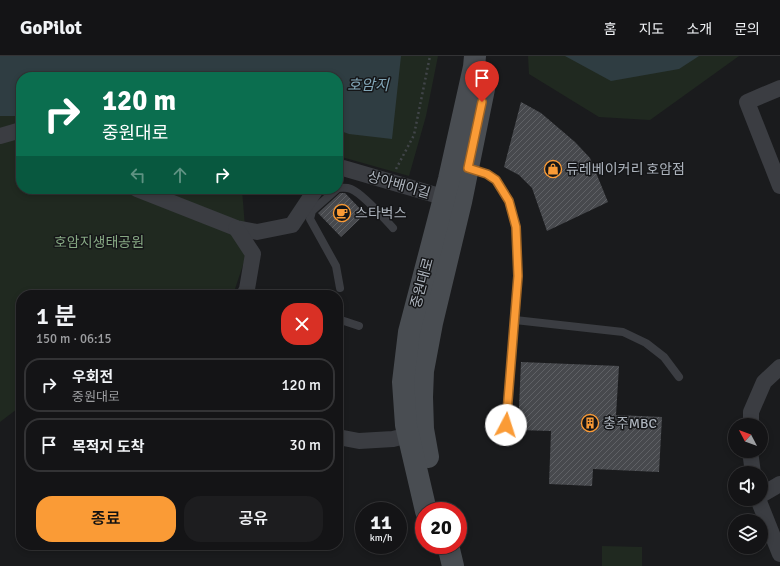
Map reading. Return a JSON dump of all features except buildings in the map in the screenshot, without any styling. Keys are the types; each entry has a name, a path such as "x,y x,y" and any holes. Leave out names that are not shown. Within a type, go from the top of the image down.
{"main road":[{"name":"중원대로","path":"437,502 423,429 423,378 476,56"},
{"name":"중원대로","path":"424,502 406,425 403,382 409,332 452,200 468,168 490,56"},
{"path":"436,554 439,566"},
{"path":"450,554 453,566"}],"street":[{"path":"780,88 747,102 780,186"},
{"path":"0,136 16,131"},
{"name":"상아배이길","path":"343,168 452,200"},
{"path":"150,194 236,228 256,232 292,225 313,194"},
{"path":"236,228 253,254 246,290"},
{"path":"751,418 751,412 764,382 780,367"},
{"path":"343,438 359,441 393,439 409,435"},
{"path":"768,491 780,484"},
{"path":"761,506 780,554"}],"lane":[{"path":"468,168 487,174 496,180 509,201 516,227 518,276 506,425"},
{"path":"343,188 353,190 380,212 393,228"},
{"path":"331,194 312,211 310,219 336,266 340,288"},
{"path":"514,320 623,332 646,343 664,357 679,377"},
{"path":"343,321 359,326"}],"path":[{"path":"396,169 414,135 430,56"}],"green space":[{"name":"호암지생태공원","path":"0,56 438,56 426,116 409,176 343,157 343,72 16,72 16,194 242,194 247,253 235,290 16,290 16,410 0,422"},
{"path":"528,56 739,56 650,120 599,117 529,74"},
{"path":"602,546 642,547 642,566 602,566"}],"water":[{"name":"호암지","path":"0,56 401,56 392,139 349,134 343,132 343,72 16,72 16,116 0,116"},
{"path":"565,56 699,56 679,69 611,81"}],"place":[{"name":"듀레베이커리 호암점","path":"553,169"},
{"name":"스타벅스","path":"342,213"},
{"name":"충주MBC","path":"590,423"}],"route":[{"path":"482,102 468,168 487,174 496,180 509,201 516,227 518,276 506,425"}]}
